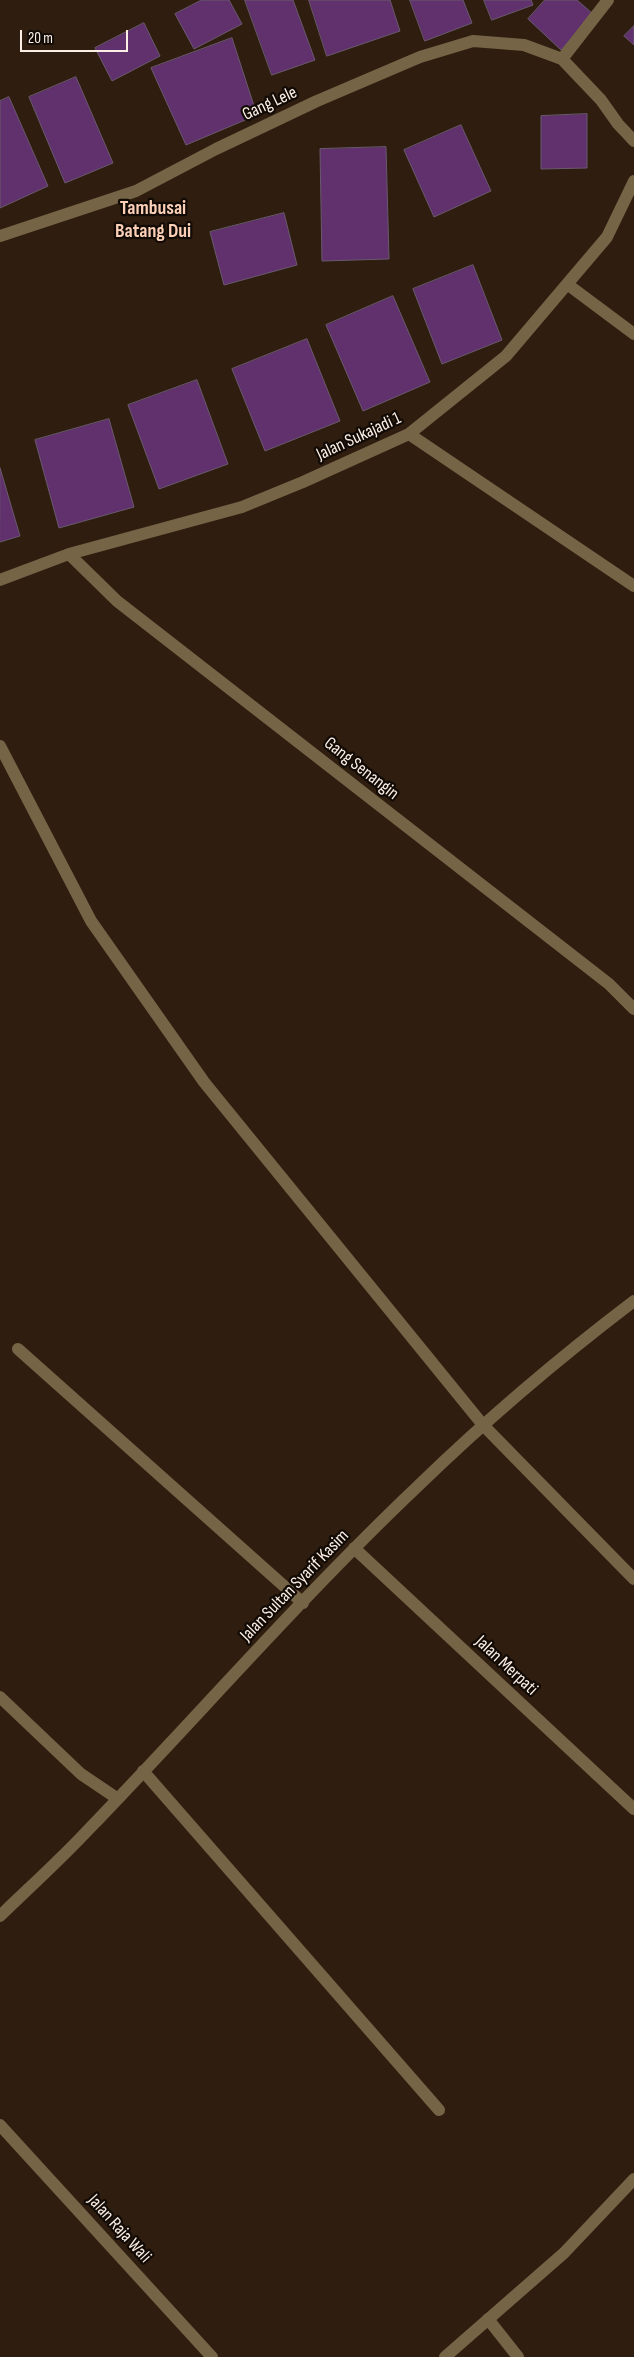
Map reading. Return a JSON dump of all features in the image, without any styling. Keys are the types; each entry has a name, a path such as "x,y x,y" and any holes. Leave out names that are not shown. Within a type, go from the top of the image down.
{"street":[{"path":"608,0 562,59 600,100 634,141"},
{"name":"Gang Lele","path":"0,236 136,191 216,149 317,101 420,57 473,41 524,45 562,59"},
{"name":"Jalan Sukajadi 1","path":"0,580 69,554 242,507 303,482 409,434 506,356 607,237 634,181"},
{"path":"567,284 634,334"},
{"path":"409,434 634,586"},
{"name":"Gang Senangin","path":"69,554 117,601 609,984 634,1009"},
{"path":"0,746 91,921 204,1082 483,1425 634,1580"},
{"name":"Jalan Sultan Syarif Kasim","path":"0,1916 88,1831 354,1548 483,1425 596,1330 634,1301"},
{"path":"18,1349 303,1603"},
{"name":"Jalan Merpati","path":"354,1548 634,1809"},
{"path":"0,1697 81,1774 118,1799"},
{"path":"143,1771 438,2110"},
{"name":"Jalan Raja Wali","path":"0,2125 212,2357"},
{"path":"445,2357 564,2252 634,2179"},
{"path":"488,2319 518,2357"}],"building":[{"path":"202,0 229,0 242,24 194,49 175,14"},
{"path":"245,0 293,0 315,60 272,75"},
{"path":"309,0 390,0 400,31 327,56"},
{"path":"410,0 463,0 472,23 425,41"},
{"path":"484,0 531,0 533,5 492,20"},
{"path":"545,0 577,0 593,14 561,50 528,19"},
{"path":"144,23 160,56 112,81 95,48"},
{"path":"634,26 634,45 624,36"},
{"path":"232,38 257,115 186,145 151,68"},
{"path":"76,77 113,163 65,183 29,97"},
{"path":"9,97 48,186 0,208 0,101"},
{"path":"587,114 587,168 541,169 541,116"},
{"path":"461,125 491,191 434,217 404,150"},
{"path":"386,147 389,259 322,261 320,149"},
{"path":"284,213 297,265 224,285 210,232"},
{"path":"473,265 502,340 442,364 413,289"},
{"path":"393,296 430,382 363,411 326,325"},
{"path":"307,339 340,421 265,451 232,369"},
{"path":"197,380 228,464 159,489 128,405"},
{"path":"109,419 134,507 59,528 35,440"},
{"path":"0,468 20,536 0,542"}],"district":[{"name":"Tambusai Batang Dui","path":"153,220"}]}
